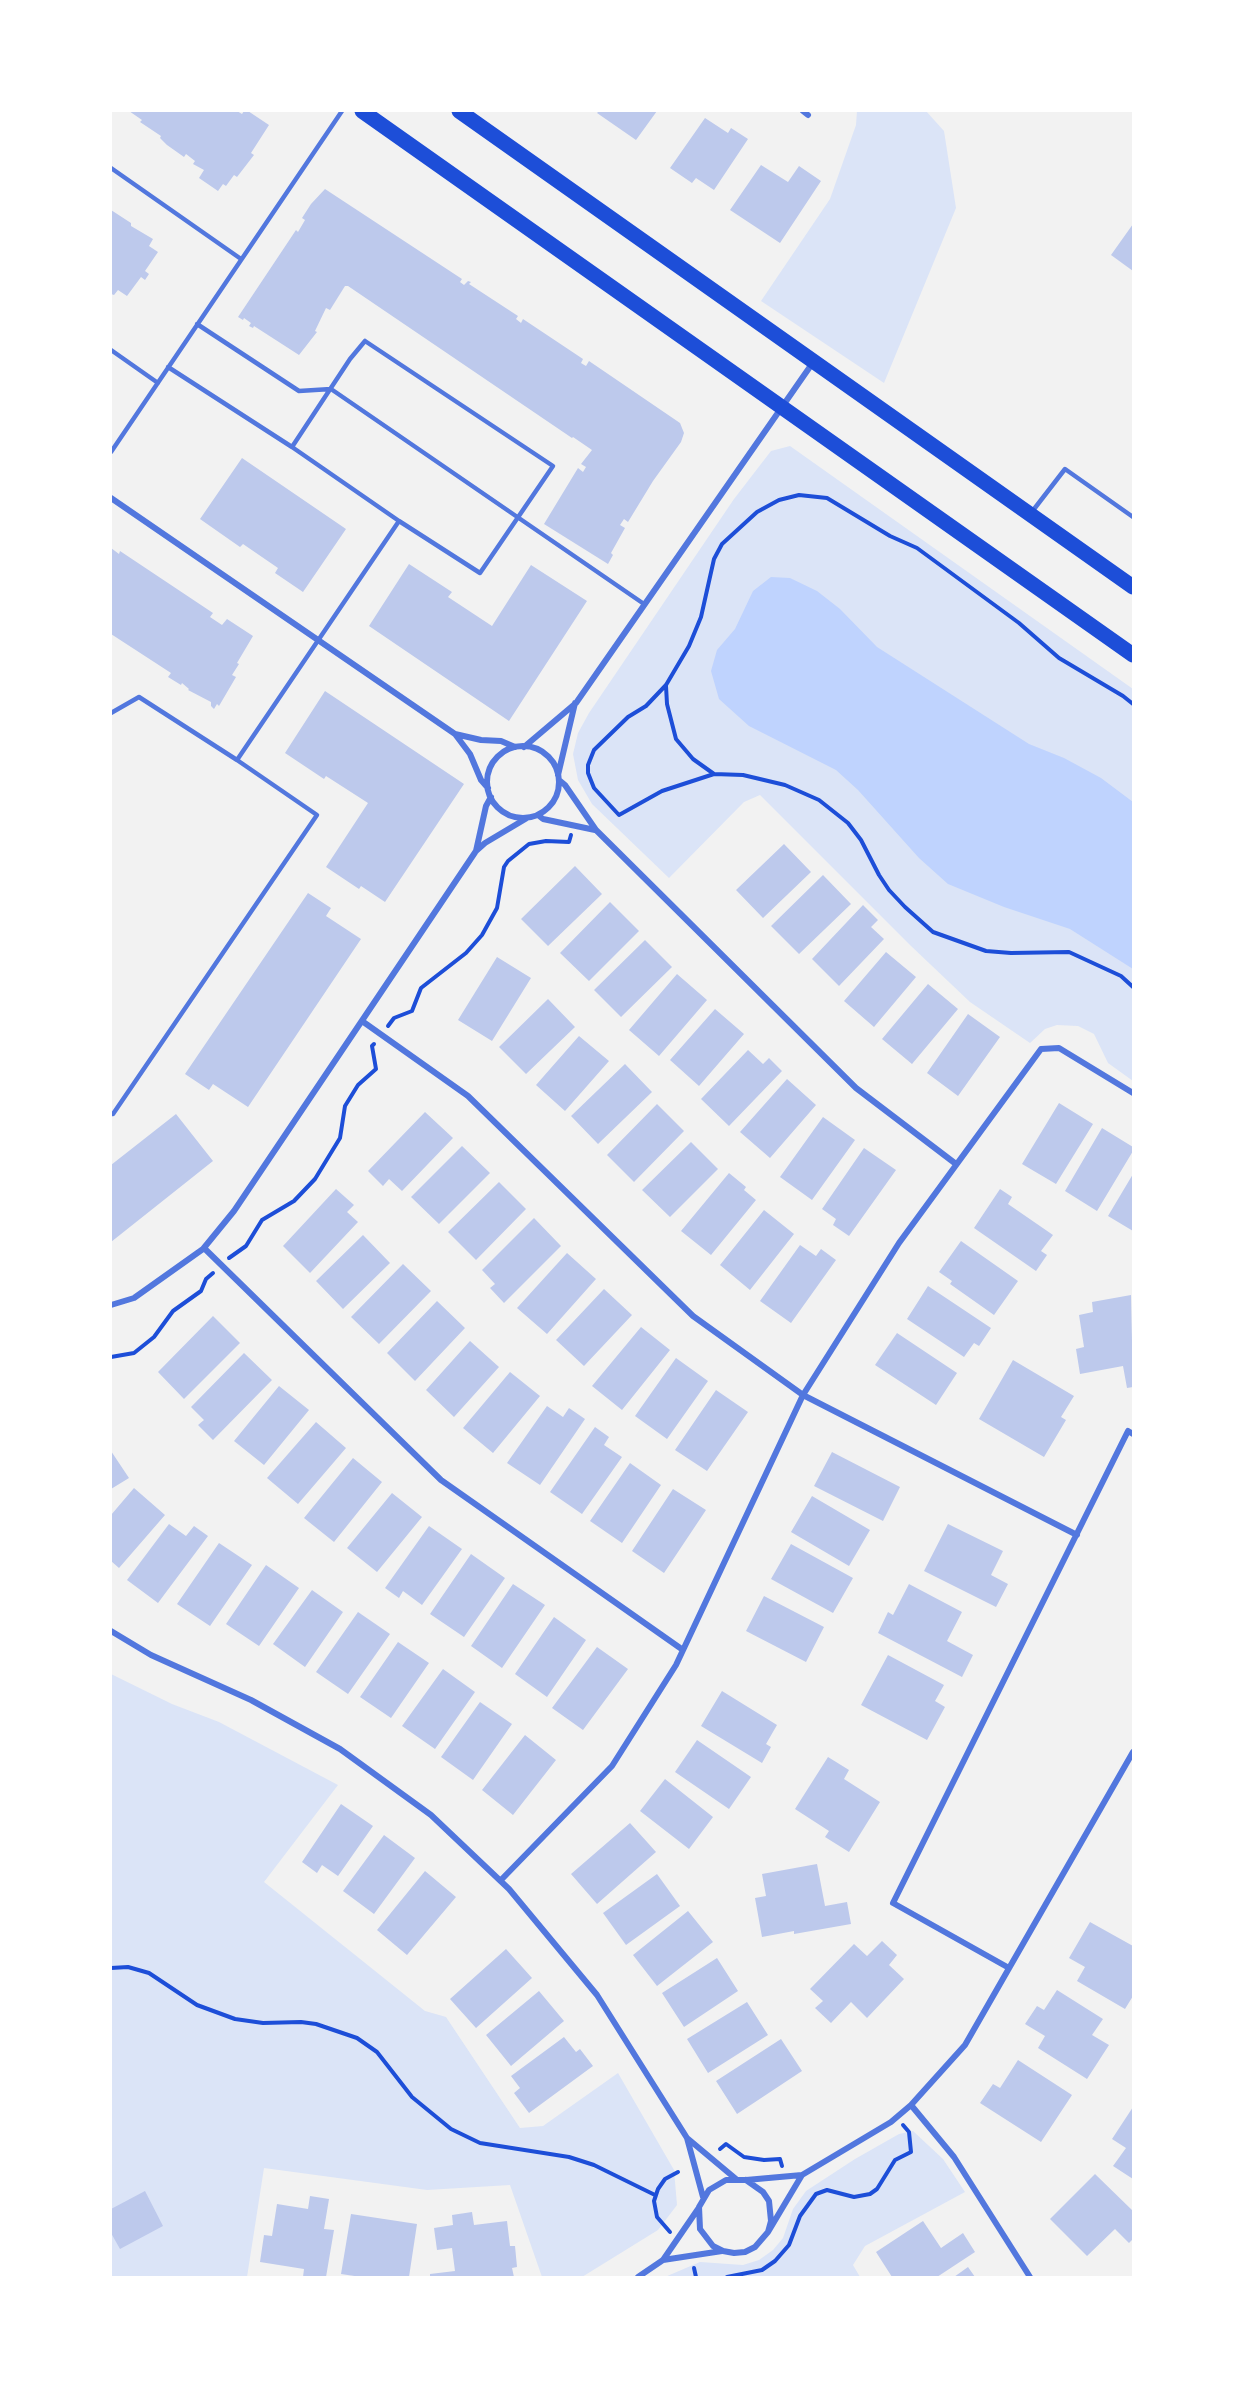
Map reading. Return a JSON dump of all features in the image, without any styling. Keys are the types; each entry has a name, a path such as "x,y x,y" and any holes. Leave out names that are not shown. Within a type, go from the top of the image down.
{"main road":[{"path":"362,111 1133,655"},
{"path":"459,111 1133,587"}],"street":[{"path":"524,747 576,703 815,361"},
{"path":"111,498 455,734 470,754 483,783 488,788"},
{"path":"111,1305 134,1298 204,1248 234,1211 476,852 485,843 527,818 538,815 554,801 576,703"},
{"path":"455,734 481,740 501,741 515,747 532,747 547,755 558,778 596,830 856,1088 956,1164"},
{"path":"515,747 494,763 490,771 488,788 491,797 502,811 509,815 527,818"},
{"path":"476,852 486,806 491,797"},
{"path":"538,815 543,819 596,830"},
{"path":"362,1021 468,1096 693,1316 803,1395 1077,1535"},
{"path":"501,1880 612,1766 676,1665 803,1395 899,1242 1041,1049 1059,1048 1133,1093"},
{"path":"204,1248 441,1480 683,1650"},
{"path":"1009,1968 893,1903 1077,1535 1131,1433"},
{"path":"111,1631 151,1656 251,1700 340,1749 431,1815 501,1880 597,1995 687,2138 703,2198"},
{"path":"638,2277 663,2260 703,2198 717,2184 736,2179 802,2175 897,2117 911,2105 965,2045 1133,1752"},
{"path":"911,2105 954,2157 1029,2277"},
{"path":"687,2138 736,2179"},
{"path":"699,2207 700,2229 713,2246 723,2251 745,2252 755,2247 768,2232 802,2175"},
{"path":"746,2180 763,2192 769,2201 771,2222 768,2232"},
{"path":"663,2260 723,2251"}],"lane":[{"path":"111,452 342,111"},
{"path":"111,168 241,259"},
{"path":"197,324 299,391 331,390 644,604"},
{"path":"168,367 480,573 553,466 365,341 292,447"},
{"path":"111,350 158,383"},
{"path":"1030,514 1065,469 1133,517"},
{"path":"237,760 399,520"},
{"path":"111,713 139,697 317,815 111,1114"}],"path":[{"path":"1133,704 1059,658 1019,623 917,548 890,536 826,498 799,495 779,500 757,512 722,544 714,559 701,616 689,646 666,685 646,706 628,717 594,750 588,765 594,788 619,815 662,791 714,774 743,775 785,785 819,800 848,823 861,840 889,890 933,932 986,951 1069,952 1113,972 1133,987"},
{"path":"666,685 665,693 676,739 693,759 714,774"},
{"path":"594,801 602,796"},
{"path":"387,1028 394,1018 412,1011 421,988 466,953 482,934 497,908 504,867 508,861 530,844 546,841 569,842 572,831"},
{"path":"222,1265 246,1246 262,1220 294,1201 315,1179 340,1138 345,1106 358,1085 376,1069 372,1046 380,1037"},
{"path":"111,1358 134,1353 154,1336 173,1311 201,1291 206,1279 214,1272"},
{"path":"111,1968 128,1967 149,1973 197,2005 235,2019 262,2023 316,2024 357,2038 377,2052 412,2097 451,2129 480,2143 569,2157 594,2165 655,2195"},
{"path":"727,2277 762,2270 775,2261 789,2245 800,2216 816,2194 827,2190 854,2197 870,2194 877,2189 895,2160 911,2152 909,2132 897,2117"},
{"path":"667,2229 655,2212 655,2195 665,2179 678,2172"}],"shaded area":[{"path":"857,111 926,111 944,131 956,208 884,383 761,301 830,199 856,125"},
{"path":"790,446 1133,689 1133,1081 1108,1063 1094,1034 1078,1026 1057,1025 1045,1029 1030,1043 970,1002 760,795 744,802 669,878 592,804 578,780 573,754 578,733 589,713 734,499 771,451"},
{"path":"111,1674 172,1704 219,1722 338,1785 264,1882 425,2011 446,2017 520,2128 543,2126 618,2073 674,2170 677,2205 658,2230 582,2277 542,2277 510,2185 427,2190 264,2168 247,2277 111,2277"},
{"path":"913,2131 943,2159 965,2192 865,2246 853,2265 860,2277 665,2277 700,2262 743,2265 759,2260 773,2250 783,2238 793,2209 806,2191 899,2134"}],"water":[{"path":"771,577 790,578 817,591 840,609 877,647 1029,744 1064,758 1101,778 1133,802 1133,969 1070,929 1004,907 948,884 919,858 858,790 836,770 749,726 719,699 711,671 717,650 735,629 753,591"}],"building":[{"path":"129,111 237,111 242,114 248,111 269,125 251,153 254,155 237,177 234,175 226,186 223,184 218,191 199,178 204,170 193,164 195,161 186,154 184,157 167,145 160,138 161,136 140,122 142,120"},
{"path":"599,111 657,111 636,140 597,113"},
{"path":"705,118 728,133 731,128 748,139 714,190 696,178 692,183 670,168"},
{"path":"761,165 788,182 799,166 821,181 780,243 730,210"},
{"path":"325,189 462,279 460,282 464,285 468,281 471,282 469,284 518,316 516,319 521,323 523,319 583,359 581,363 586,366 589,361 680,423 684,433 681,442 653,481 628,522 624,519 620,525 625,528 611,553 613,555 608,564 544,524 578,468 583,472 586,467 581,464 592,450 348,286 345,286 330,310 326,308 315,331 317,332 299,355 254,326 253,328 249,326 251,323 244,318 243,320 238,317 296,230 298,232 305,220 302,218 311,204"},
{"path":"111,210 131,223 131,226 153,239 149,246 158,252 145,271 149,274 145,280 141,277 127,296 118,290 114,295 111,294"},
{"path":"1133,224 1133,271 1111,255"},
{"path":"242,458 346,529 303,592 275,573 278,568 243,544 240,547 200,519"},
{"path":"111,548 119,554 120,551 213,613 210,617 222,625 227,619 253,636 232,675 236,677 219,706 217,704 214,709 211,702 188,690 182,683 181,685 168,677 171,673 111,634"},
{"path":"409,564 452,592 448,597 492,626 531,565 587,601 509,721 369,626"},
{"path":"325,691 464,784 385,902 361,886 359,889 326,867 368,803 326,776 324,779 285,753"},
{"path":"784,844 811,872 763,918 736,890"},
{"path":"575,866 602,894 548,946 521,919"},
{"path":"823,875 851,904 799,954 771,926"},
{"path":"308,893 331,908 326,916 361,939 248,1107 213,1084 209,1090 185,1074"},
{"path":"610,902 639,931 589,981 560,953"},
{"path":"863,905 878,920 871,927 884,939 839,986 812,959"},
{"path":"645,940 672,967 621,1017 594,990"},
{"path":"886,952 916,977 874,1027 844,1001"},
{"path":"497,957 531,978 492,1041 458,1020"},
{"path":"677,974 707,1000 659,1056 629,1030"},
{"path":"928,984 958,1009 912,1064 882,1039"},
{"path":"548,999 575,1027 526,1074 499,1047"},
{"path":"715,1009 744,1034 699,1086 670,1060"},
{"path":"968,1014 1000,1037 958,1096 927,1073"},
{"path":"579,1036 609,1061 565,1111 536,1085"},
{"path":"748,1050 763,1064 769,1058 782,1071 729,1126 701,1099"},
{"path":"625,1064 652,1092 598,1144 571,1116"},
{"path":"787,1079 816,1105 770,1158 740,1132"},
{"path":"1059,1103 1093,1124 1056,1184 1022,1164"},
{"path":"657,1104 684,1131 634,1182 607,1155"},
{"path":"425,1112 453,1138 402,1191 389,1179 383,1186 368,1171"},
{"path":"176,1114 213,1161 111,1242 111,1165"},
{"path":"823,1117 855,1140 812,1200 780,1177"},
{"path":"1102,1128 1133,1147 1133,1151 1097,1211 1065,1191"},
{"path":"691,1142 718,1169 670,1217 642,1190"},
{"path":"462,1146 490,1173 439,1224 411,1197"},
{"path":"864,1148 896,1170 849,1236 833,1225 836,1219 822,1209"},
{"path":"729,1173 746,1187 744,1190 756,1200 711,1255 681,1231"},
{"path":"1133,1174 1133,1231 1108,1216"},
{"path":"499,1182 526,1209 476,1260 448,1232"},
{"path":"336,1189 354,1205 347,1212 358,1222 310,1273 283,1246"},
{"path":"1000,1189 1012,1197 1008,1204 1053,1235 1041,1251 1047,1255 1036,1271 974,1228"},
{"path":"764,1210 794,1234 750,1290 720,1265"},
{"path":"534,1218 561,1246 504,1303 490,1288 495,1284 482,1270"},
{"path":"363,1235 390,1263 343,1309 316,1281"},
{"path":"961,1241 1018,1281 994,1315 950,1284 952,1281 939,1272"},
{"path":"800,1245 816,1256 821,1249 836,1260 791,1323 760,1301"},
{"path":"567,1253 596,1279 547,1334 517,1308"},
{"path":"403,1264 431,1291 379,1344 351,1317"},
{"path":"928,1286 991,1328 979,1346 974,1343 964,1357 907,1319"},
{"path":"604,1289 632,1315 584,1366 556,1340"},
{"path":"1131,1295 1133,1387 1127,1388 1123,1366 1080,1374 1076,1349 1084,1347 1079,1315 1093,1312 1092,1302"},
{"path":"437,1301 465,1328 415,1381 387,1353"},
{"path":"213,1316 240,1343 184,1399 158,1372"},
{"path":"641,1327 670,1350 622,1410 592,1386"},
{"path":"897,1333 957,1373 936,1405 875,1365"},
{"path":"470,1341 499,1367 454,1417 426,1390"},
{"path":"244,1353 272,1380 213,1440 198,1425 204,1420 191,1407"},
{"path":"676,1358 708,1381 667,1439 635,1416"},
{"path":"1013,1360 1074,1396 1061,1417 1066,1420 1044,1457 979,1419"},
{"path":"510,1372 540,1396 493,1453 463,1428"},
{"path":"279,1386 309,1410 264,1465 234,1441"},
{"path":"716,1390 748,1412 707,1471 675,1450"},
{"path":"547,1406 563,1417 569,1408 585,1419 540,1485 507,1463"},
{"path":"316,1422 346,1448 298,1504 267,1478"},
{"path":"595,1427 609,1437 604,1445 622,1457 582,1514 550,1492"},
{"path":"111,1451 129,1478 111,1489"},
{"path":"832,1452 900,1487 883,1521 814,1486"},
{"path":"353,1458 382,1482 334,1542 304,1518"},
{"path":"630,1463 661,1485 622,1543 590,1521"},
{"path":"134,1488 165,1515 119,1568 111,1561 111,1515"},
{"path":"673,1489 706,1510 664,1573 632,1551"},
{"path":"392,1493 422,1517 377,1572 347,1548"},
{"path":"812,1496 870,1530 849,1566 791,1532"},
{"path":"169,1524 186,1536 194,1526 208,1536 158,1603 127,1580"},
{"path":"948,1524 1003,1551 991,1575 1008,1584 996,1607 924,1571"},
{"path":"429,1526 462,1549 422,1605 403,1591 399,1598 385,1588"},
{"path":"219,1543 252,1565 210,1626 177,1604"},
{"path":"791,1544 853,1578 833,1613 771,1579"},
{"path":"471,1554 505,1578 464,1637 430,1614"},
{"path":"266,1565 299,1588 259,1646 226,1624"},
{"path":"513,1584 545,1605 502,1668 471,1646"},
{"path":"909,1584 962,1612 947,1641 973,1655 962,1677 878,1633 888,1612 893,1615"},
{"path":"312,1590 343,1612 305,1667 273,1644"},
{"path":"764,1596 824,1627 806,1662 746,1631"},
{"path":"358,1612 390,1634 348,1694 316,1672"},
{"path":"554,1617 586,1640 547,1697 515,1674"},
{"path":"398,1642 429,1663 391,1718 360,1697"},
{"path":"597,1647 628,1669 583,1730 552,1708"},
{"path":"888,1655 944,1685 935,1701 945,1707 927,1740 861,1705"},
{"path":"443,1669 475,1692 435,1749 402,1726"},
{"path":"722,1691 777,1725 766,1744 771,1747 762,1763 701,1726"},
{"path":"480,1702 512,1724 473,1780 441,1757"},
{"path":"525,1735 556,1760 513,1815 482,1790"},
{"path":"697,1740 751,1777 729,1809 675,1772"},
{"path":"828,1757 849,1770 844,1779 880,1802 849,1852 825,1837 829,1831 795,1809"},
{"path":"665,1779 713,1817 689,1849 640,1811"},
{"path":"341,1804 373,1826 338,1876 322,1865 317,1873 302,1862"},
{"path":"630,1823 656,1852 597,1904 571,1874"},
{"path":"384,1835 415,1858 374,1914 343,1891"},
{"path":"817,1864 825,1906 847,1902 851,1924 762,1937 755,1898 766,1896 762,1874"},
{"path":"425,1871 456,1897 407,1955 377,1930"},
{"path":"657,1874 680,1906 626,1945 603,1913"},
{"path":"688,1911 713,1942 657,1986 633,1955"},
{"path":"1090,1922 1133,1946 1133,1996 1125,2009 1077,1981 1085,1967 1069,1958"},
{"path":"882,1941 897,1955 889,1965 904,1979 867,2018 851,2002 831,2023 815,2008 823,2001 810,1989 854,1944 867,1956"},
{"path":"506,1949 532,1978 476,2028 450,1999"},
{"path":"717,1958 738,1991 684,2027 662,1993"},
{"path":"1057,1990 1103,2019 1092,2035 1109,2045 1087,2079 1038,2048 1045,2036 1025,2024 1037,2006 1044,2010"},
{"path":"539,1991 564,2021 511,2066 486,2035"},
{"path":"747,2002 768,2035 708,2073 687,2039"},
{"path":"564,2037 576,2052 580,2049 593,2066 529,2113 514,2093 520,2088 511,2076"},
{"path":"781,2039 802,2071 737,2114 716,2081"},
{"path":"1018,2060 1072,2095 1041,2142 980,2103 993,2084 1000,2088"},
{"path":"1133,2107 1133,2179 1113,2166 1126,2148 1112,2139"},
{"path":"1095,2174 1133,2211 1133,2239 1129,2243 1115,2229 1087,2256 1050,2219"},
{"path":"145,2191 163,2226 120,2249 111,2233 111,2209"},
{"path":"310,2196 329,2199 324,2229 334,2230 326,2277 303,2277 304,2269 260,2262 264,2235 272,2236 277,2204 308,2209"},
{"path":"472,2212 474,2225 507,2221 510,2246 515,2246 517,2267 512,2268 514,2277 430,2277 430,2274 455,2271 452,2248 437,2250 434,2228 453,2225 452,2215"},
{"path":"351,2214 417,2224 409,2277 361,2277 341,2274"},
{"path":"923,2221 941,2248 963,2233 975,2252 937,2277 892,2277 876,2252"},
{"path":"968,2267 975,2277 954,2277"}]}
